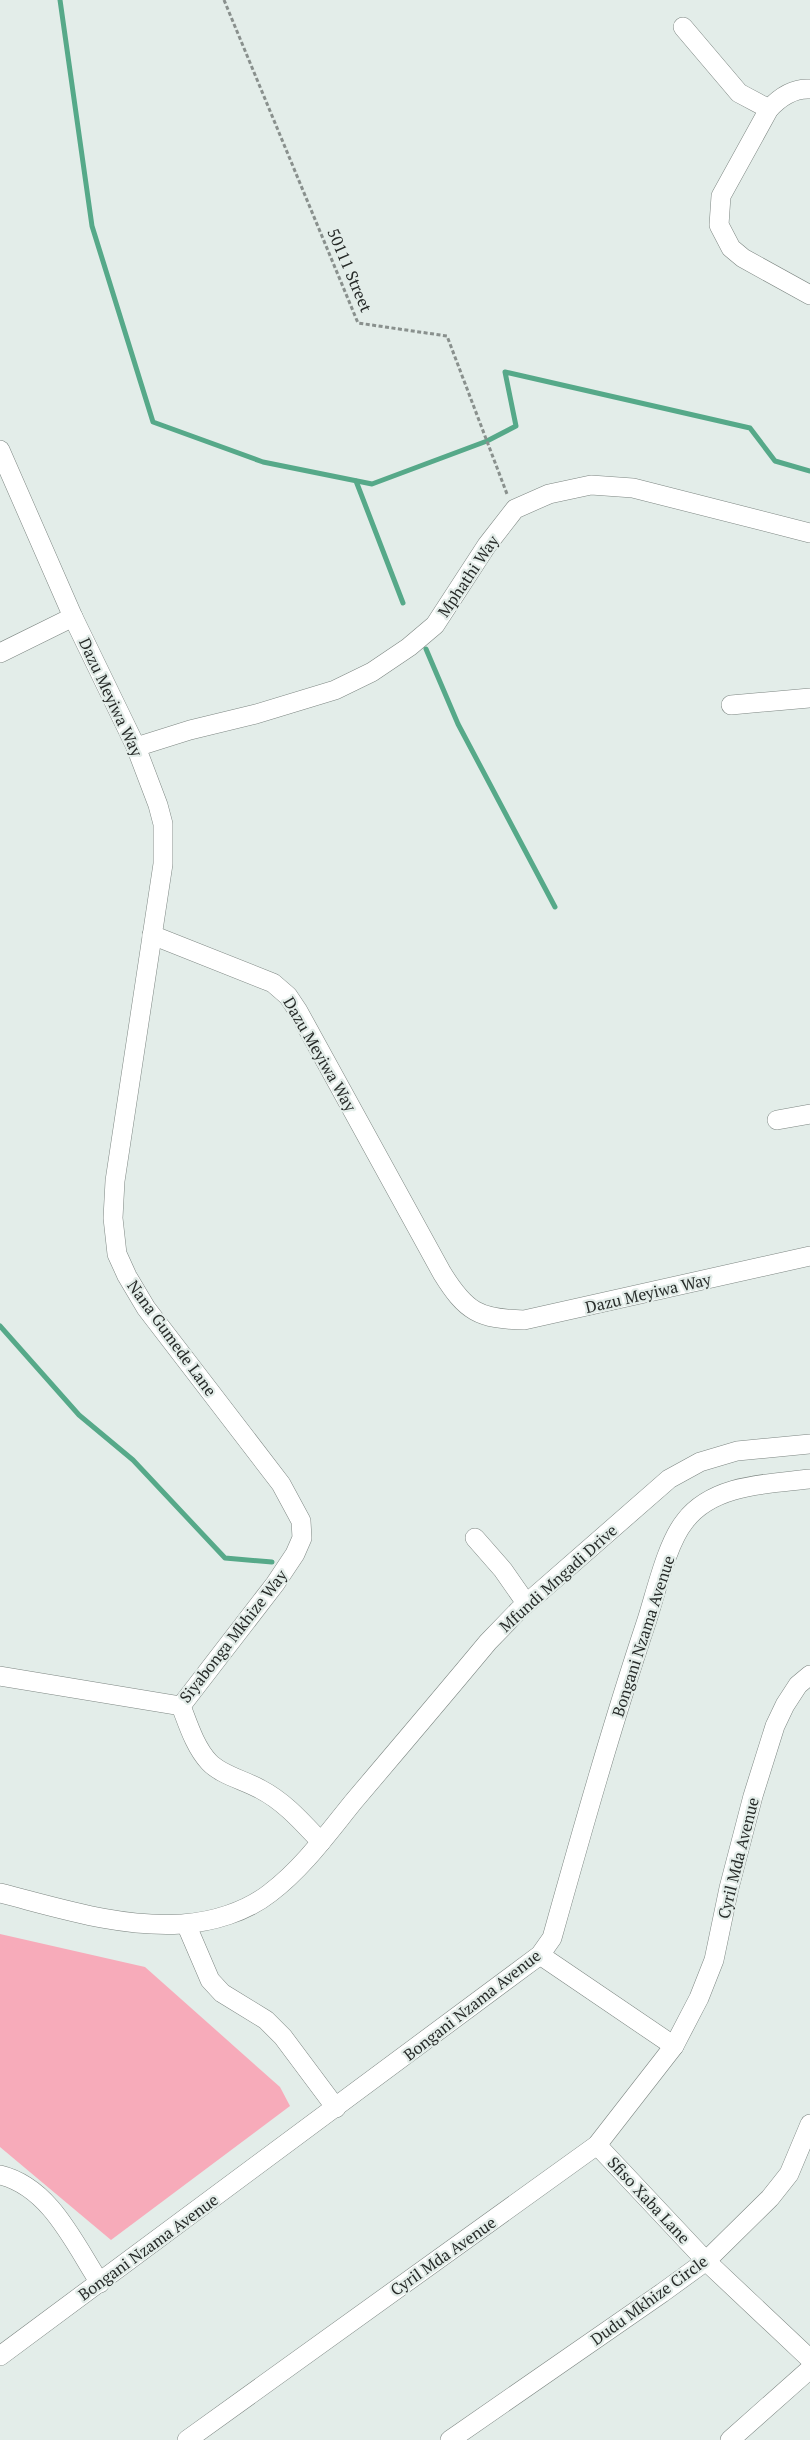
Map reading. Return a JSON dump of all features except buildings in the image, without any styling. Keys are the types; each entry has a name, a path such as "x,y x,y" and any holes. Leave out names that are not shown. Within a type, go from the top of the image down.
{"street":[{"path":"683,27 740,93 769,109"},
{"path":"810,89 793,91 778,99 769,109 721,196 719,225 731,248 742,258 810,295"},
{"name":"Dazu Meyiwa Way","path":"0,450 73,616 136,747 158,805 164,842 152,935 252,973 272,983 288,996 454,1293 473,1311 497,1319 524,1320 810,1256"},
{"name":"Mphathi Way","path":"136,747 334,690 372,672 408,647 434,625 487,544 514,510 549,494 591,485 633,488 810,533"},
{"path":"0,652 73,616"},
{"path":"731,705 810,698"},
{"name":"Nana Gumede Lane","path":"152,935 115,1181 113,1218 117,1254 127,1276 146,1308 292,1501 301,1521 302,1538"},
{"path":"777,1120 810,1114"},
{"name":"Mfundi Mngadi Drive","path":"0,1893 93,1916 144,1924 186,1924 209,1920 243,1909 269,1894 321,1842 488,1642 526,1603 669,1479 700,1462 737,1452 810,1444"},
{"name":"Bongani Nzama Avenue","path":"0,2356 540,1955 552,1938 624,1689 672,1545 684,1521 701,1506 723,1494 752,1486 810,1479"},
{"name":"Siyabonga Mkhize Way","path":"0,1676 181,1706 275,1584 302,1538"},
{"path":"476,1538 503,1570 526,1603"},
{"name":"Cyril Mda Avenue","path":"187,2440 597,2145 674,2046 699,1998 714,1960 729,1888 753,1796 775,1726 785,1705 798,1685 810,1675"},
{"path":"181,1706 192,1733 209,1762 283,1804 321,1842"},
{"path":"186,1924 196,1952 210,1980 222,1993 266,2020 283,2037 336,2108"},
{"path":"540,1955 674,2046"},
{"name":"Dudu Mkhize Circle","path":"450,2440 662,2293 706,2260 770,2198 789,2174 810,2124"},
{"name":"Sfiso Xaba Lane","path":"597,2145 706,2260 810,2359"},
{"path":"0,2175 24,2184 40,2196 55,2214 100,2282"},
{"path":"730,2440 810,2369"}],"path":[{"name":"50111 Street","path":"224,0 358,323 446,336 514,510"}],"shaded area":[{"path":"0,1934 145,1967 280,2087 290,2106 111,2240 0,2147"}],"waterway":[{"path":"60,0 92,226 153,422 263,462 372,484 487,441 516,426 505,372 750,428 775,461 810,471"},
{"path":"356,481 403,603"},
{"path":"426,649 458,724 555,907"},
{"path":"0,1326 79,1415 133,1460 225,1558 272,1562"}]}
